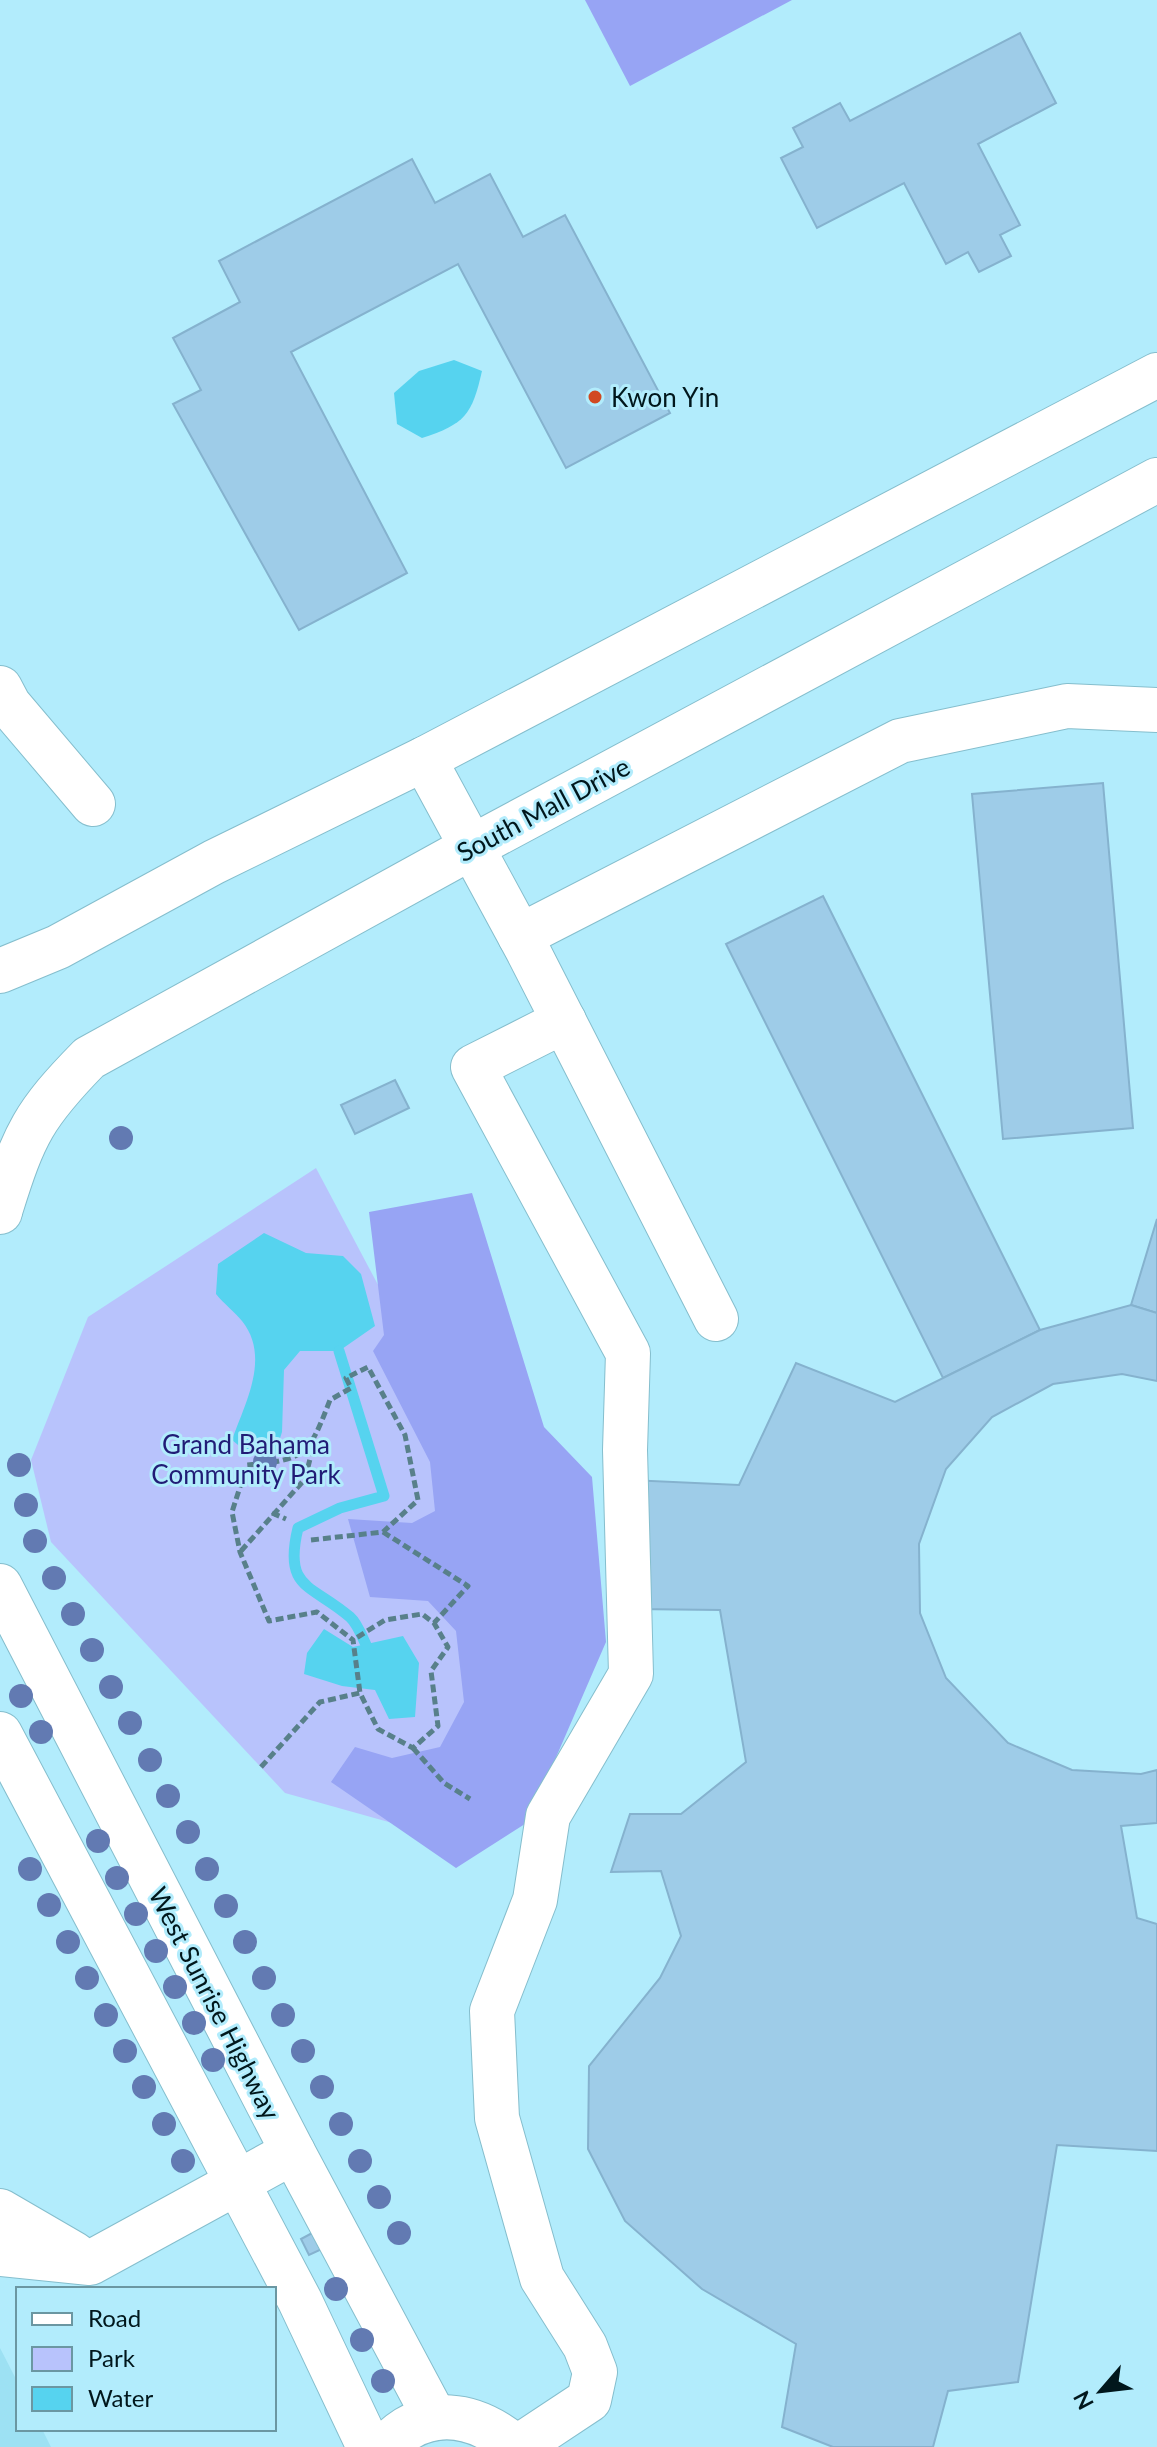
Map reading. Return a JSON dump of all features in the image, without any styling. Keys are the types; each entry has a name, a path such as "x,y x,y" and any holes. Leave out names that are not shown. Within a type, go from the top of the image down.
{"street":[{"path":"0,971 58,947 214,862 424,759 1157,375"},
{"name":"South Mall Drive","path":"0,1210 19,1151 33,1122 49,1099 89,1058 472,847 1157,480"},
{"path":"0,688 9,705 93,804"},
{"path":"520,936 900,741 1067,706 1157,710"},
{"path":"424,759 520,936 716,1319"},
{"path":"385,2447 400,2431 435,2418 465,2418 493,2428 517,2447 589,2400 595,2372 585,2346 542,2278 538,2264 497,2118 492,2011 535,1900 548,1816 631,1674 625,1450 628,1353 473,1067 564,1021"},
{"path":"0,1198 0,1210"},
{"name":"West Sunrise Highway","path":"0,1586 293,2152 435,2418"},
{"path":"0,1734 300,2301 369,2447"},
{"path":"0,2254 90,2263 293,2152"},
{"path":"0,2211 90,2263"}],"path":[{"path":"240,1552 305,1479 314,1442 330,1400 351,1388 346,1378 368,1367 405,1435 418,1500 383,1532 311,1540"},
{"path":"314,1442 289,1461 247,1465 232,1512 240,1552 269,1621 317,1612 353,1640 360,1693 378,1729 413,1748 444,1783 470,1799"},
{"path":"272,1513 286,1519"},
{"path":"383,1532 468,1586 434,1623"},
{"path":"353,1640 385,1620 422,1614 434,1623 448,1647 431,1671 438,1726 413,1748"},
{"path":"261,1767 320,1702 360,1693"}],"shaded area":[{"path":"585,0 792,0 630,86"},
{"path":"472,1193 544,1427 592,1477 606,1642 528,1822 456,1868 331,1782 355,1747 392,1758 440,1747 464,1702 456,1631 428,1601 370,1597 348,1519 412,1523 435,1511 430,1462 373,1351 384,1335 369,1212"},
{"path":"0,2348 16,2379 16,2431 43,2431 51,2447 0,2447"}],"green space":[{"name":"Grand Bahama Community Park","path":"316,1168 559,1626 478,1847 285,1793 51,1542 31,1460 88,1317"}],"water":[{"path":"454,360 482,371 470,408 464,416 448,428 422,438 397,424 394,393 419,371"},
{"path":"264,1233 306,1253 343,1256 361,1274 375,1326 339,1351 300,1351 284,1370 282,1432 275,1454 249,1454 232,1440 253,1380 254,1350 242,1321 216,1294 218,1264"},
{"path":"324,1629 353,1647 403,1636 419,1663 415,1717 389,1719 375,1690 342,1686 304,1674 307,1653"}],"building":[{"path":"1020,33 1056,103 978,144 1020,225 1000,235 1011,256 979,272 968,252 946,264 904,183 817,228 781,158 803,147 793,128 840,103 850,121"},
{"name":"Kwon Yin","path":"412,159 435,203 490,174 523,237 565,215 670,413 566,468 458,264 291,352 407,573 299,630 173,404 201,390 173,338 240,302 219,261"},
{"path":"1103,783 1133,1128 1003,1139 972,794"},
{"path":"823,896 1040,1330 943,1378 726,944"},
{"path":"395,1080 409,1108 355,1134 341,1105"},
{"path":"1157,1219 1157,1313 1131,1305"},
{"path":"1131,1305 1157,1313 1157,1381 1122,1374 1053,1384 992,1417 946,1469 919,1544 920,1613 946,1678 1008,1743 1072,1770 1141,1774 1157,1770 1157,1823 1121,1826 1137,1918 1157,1924 1157,2151 1057,2145 1018,2382 948,2391 933,2447 833,2447 782,2427 796,2344 702,2289 625,2221 588,2149 589,2066 660,1978 681,1936 661,1871 611,1872 630,1814 681,1814 746,1762 720,1610 634,1609 630,1480 739,1485 796,1363 895,1402 1040,1330"},
{"path":"316,2231 324,2248 309,2255 301,2239"}],"waterway":[{"path":"339,1351 384,1496 340,1508 298,1528 294,1563 304,1583 353,1620 366,1645"}],"place":[{"name":"Kwon Yin","path":"595,397"}]}
